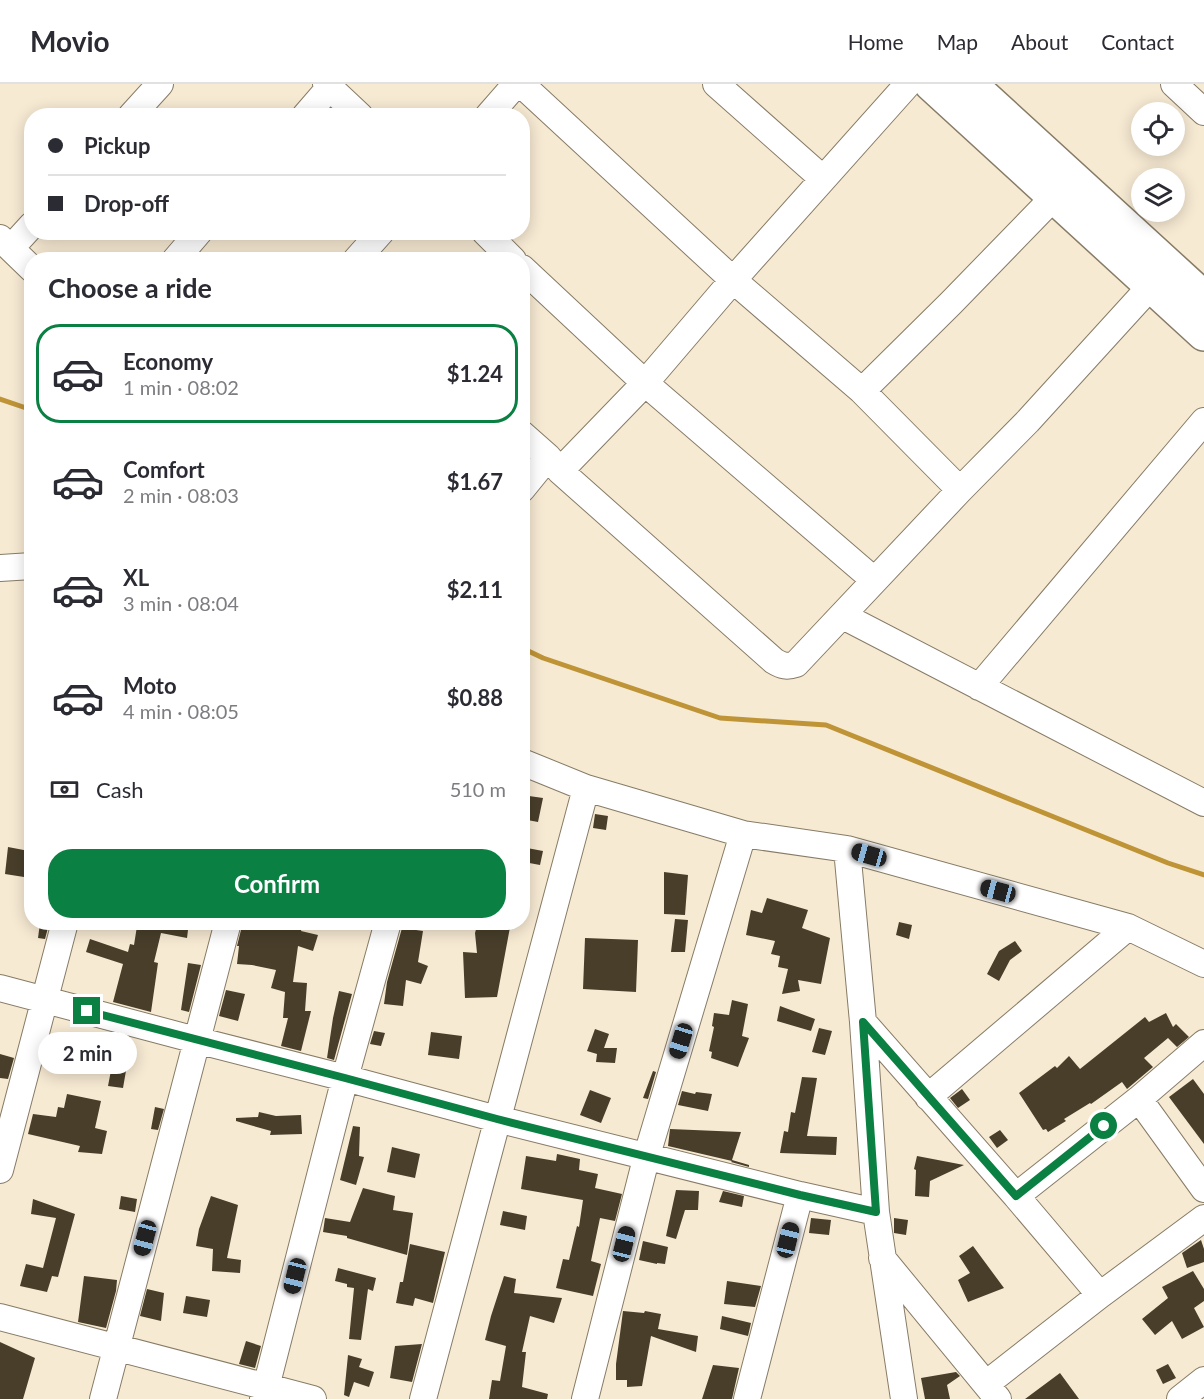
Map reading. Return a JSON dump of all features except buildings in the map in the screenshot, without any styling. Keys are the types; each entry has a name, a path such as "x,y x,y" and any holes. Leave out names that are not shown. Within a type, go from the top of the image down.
{"main road":[{"path":"931,84 1204,334"},
{"path":"976,86 1204,298"}],"street":[{"path":"138,108 160,84"},
{"path":"495,108 516,84"},
{"path":"521,84 733,280 862,391 960,490"},
{"path":"716,84 822,178"},
{"path":"530,483 645,382 822,178 908,84"},
{"path":"1174,84 1204,112"},
{"path":"311,108 328,86 351,108"},
{"path":"862,391 1055,196"},
{"path":"24,231 6,243 24,261"},
{"path":"182,252 192,240"},
{"path":"363,252 374,240"},
{"path":"493,240 505,252"},
{"path":"530,275 645,382 874,580"},
{"path":"530,442 774,661 788,667 796,664 843,616 874,580 1028,421 1151,286"},
{"path":"979,687 1204,421"},
{"path":"0,568 24,566"},
{"path":"843,616 1204,803"},
{"path":"530,765 586,788 743,834 847,849 1128,927 1204,964"},
{"path":"423,1399 586,788"},
{"path":"585,1399 647,1155 743,834"},
{"path":"847,849 863,1022 876,1212 904,1399"},
{"path":"928,1097 1128,927"},
{"path":"0,1170 63,930"},
{"path":"103,1399 226,930"},
{"path":"265,1393 345,1078 386,930"},
{"path":"0,988 497,1119 876,1212"},
{"path":"863,1022 1100,1295"},
{"path":"1016,1196 1139,1099 1204,1043"},
{"path":"1139,1099 1204,1189"},
{"path":"747,1399 800,1195"},
{"path":"882,1258 992,1391 1100,1295 1204,1218"},
{"path":"0,1317 117,1347 265,1393 313,1399"},
{"path":"1180,1399 1204,1380"}],"waterway":[{"path":"0,399 24,407"},
{"path":"530,652 720,718 826,725 1168,863 1204,875"}],"route":[{"path":"87,1011 497,1119 876,1212 863,1022 1016,1196 1104,1126"}]}
